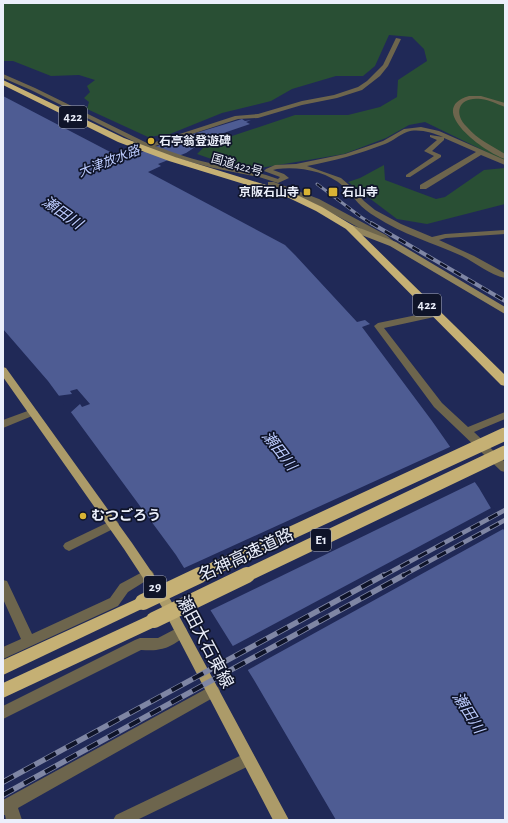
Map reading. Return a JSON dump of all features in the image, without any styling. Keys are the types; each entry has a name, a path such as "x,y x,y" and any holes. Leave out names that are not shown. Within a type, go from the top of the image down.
{"highway":[{"name":"国道422号","path":"3,82 99,130 172,159 205,169 258,176 307,202 349,227 505,382"},
{"name":"名神高速道路","path":"3,668 505,434"},
{"name":"名神高速道路","path":"3,691 505,452"},
{"path":"3,695 77,656"}],"main road":[{"name":"瀬田大石東線","path":"3,370 148,574 166,603 280,820"}],"street":[{"path":"145,148 237,117 248,115 257,116 287,106 356,91 368,86 389,60 398,39"},
{"path":"3,76 33,89 145,148 258,176 316,201 384,237 393,244 505,311"},
{"path":"24,92 33,89"},
{"path":"505,105 487,98 471,97 458,105 455,111 456,116 470,134 505,157"},
{"path":"258,176 278,167 295,166 347,156 385,142 406,130 413,129 425,129 436,132 505,163"},
{"path":"408,176 439,156 427,151 442,139 413,129"},
{"path":"423,187 481,152"},
{"path":"295,166 317,171 333,177 345,184 362,204 397,226 460,252 505,276"},
{"path":"349,227 393,244"},
{"path":"432,240 445,236 505,232"},
{"path":"436,314 378,326 438,405 505,468"},
{"path":"3,424 33,412"},
{"path":"465,432 505,415"},
{"path":"69,546 113,524"},
{"path":"3,653 114,602 124,588 148,574"},
{"path":"3,585 28,642"},
{"path":"3,713 140,644 160,644 181,632"},
{"path":"14,820 6,806 213,691"},
{"path":"121,820 248,760"}],"green space":[{"path":"3,3 505,3 505,161 425,122 409,125 386,138 344,154 254,169 220,162 197,154 203,148 223,139 295,115 348,115 380,107 397,97 398,80 427,61 424,49 412,37 389,35 375,66 363,76 336,76 292,89 271,101 222,113 170,134 148,137 87,109 89,102 84,98 90,92 87,86 95,80 79,75 51,76 13,61 3,61"},
{"path":"384,165 385,180 436,199 445,197 484,170 505,168 505,204 427,224 397,219 348,182 360,178"}],"water":[{"path":"3,96 122,157 130,155 133,156 170,141 242,119 245,121 251,120 246,122 250,124 209,138 186,153 158,164 161,166 148,172 285,245 357,322 365,320 370,324 362,327 432,421 479,488 505,532 505,820 336,820 254,680 176,555 48,381 3,329"}],"pier":[{"path":"77,389 90,404 82,407 80,404 70,413 57,396 72,394 70,391"},
{"path":"452,446 477,481 209,611 182,569"},
{"path":"493,507 505,528 246,671 231,647"}],"railway":[{"path":"317,184 372,224"},
{"path":"371,223 505,301"},
{"path":"383,576 505,510"},
{"path":"402,576 505,520"},
{"path":"3,782 384,575"},
{"path":"3,795 404,575"}],"place":[{"name":"石亭翁登遊碑","path":"151,141"},
{"name":"京阪石山寺","path":"307,192"},
{"name":"石山寺","path":"333,192"},
{"name":"むつごろう","path":"83,516"}],"water label":[{"name":"大津放水路","path":"109,162"},
{"name":"瀬田川","path":"62,213"},
{"name":"瀬田川","path":"279,451"},
{"name":"瀬田川","path":"468,713"}]}
